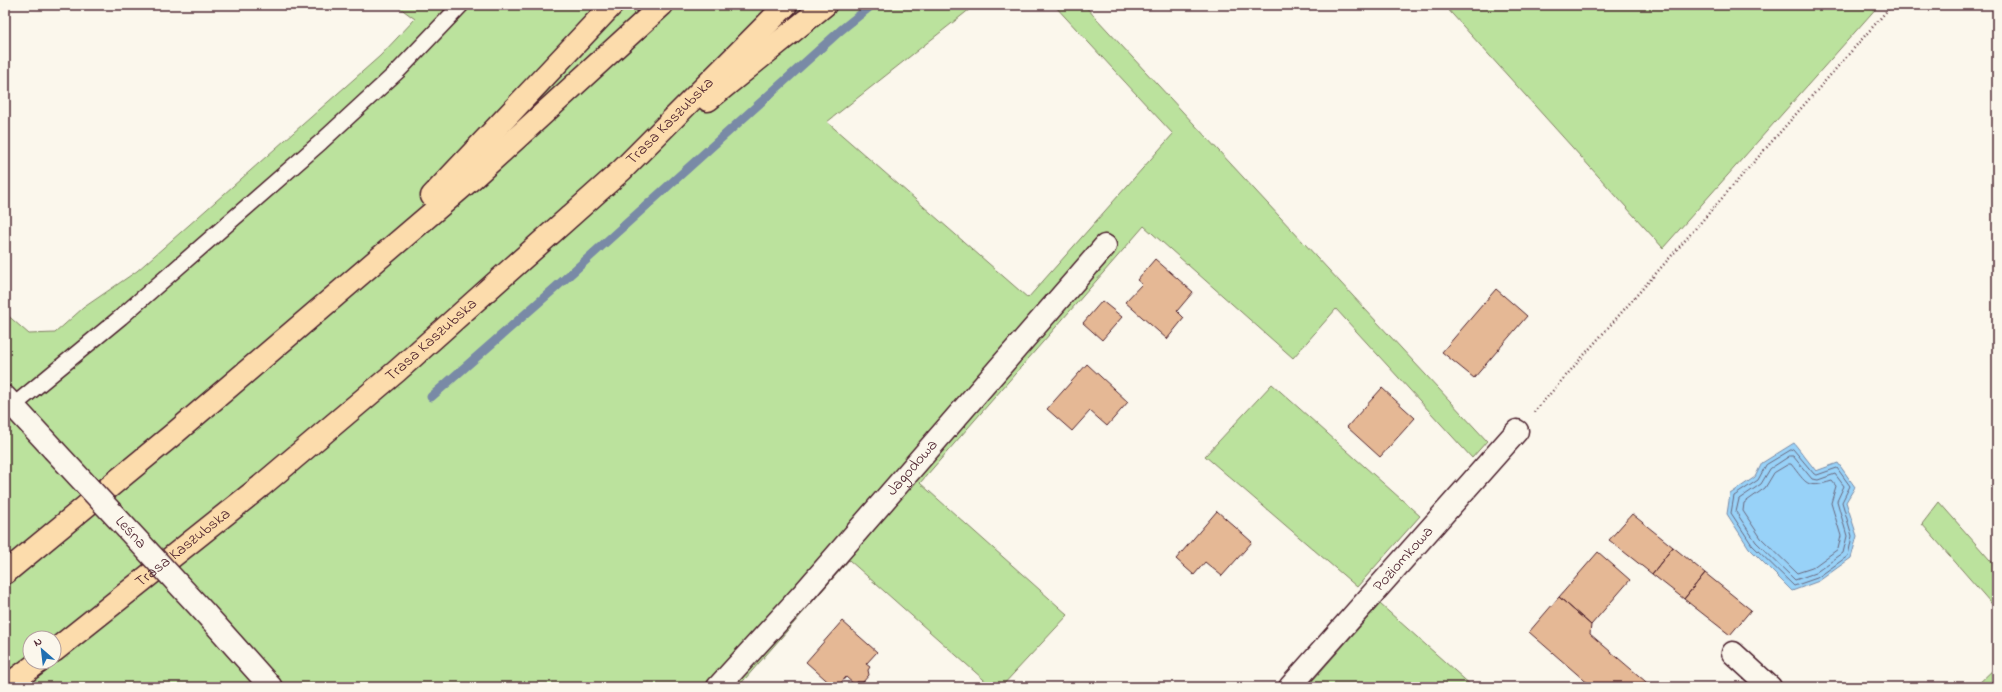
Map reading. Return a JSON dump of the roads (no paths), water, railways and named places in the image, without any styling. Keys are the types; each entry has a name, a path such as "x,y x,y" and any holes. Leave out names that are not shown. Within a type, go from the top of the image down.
{"highway":[{"path":"360,273 612,5"},
{"path":"5,573 176,432 474,177 662,5"},
{"name":"Trasa Kaszubska","path":"62,645 255,490 385,381 622,170 786,5"},
{"path":"622,170 825,5"},
{"path":"5,687 28,670"}],"street":[{"name":"Jagodowa","path":"718,687 802,595 1105,246"},
{"name":"Leśna","path":"9,402 205,613 271,687"},
{"name":"Poziomkowa","path":"1290,687 1517,431"},
{"path":"1733,653 1770,687"}],"lane":[{"path":"9,402 121,317 321,142 398,72 461,5"}],"water":[{"path":"1794,443 1816,471 1838,463 1855,487 1846,502 1857,536 1851,558 1819,581 1792,591 1749,548 1727,514 1730,494 1755,477 1762,463"}],"waterway":[{"path":"431,397 555,288 841,30 872,5"}]}
